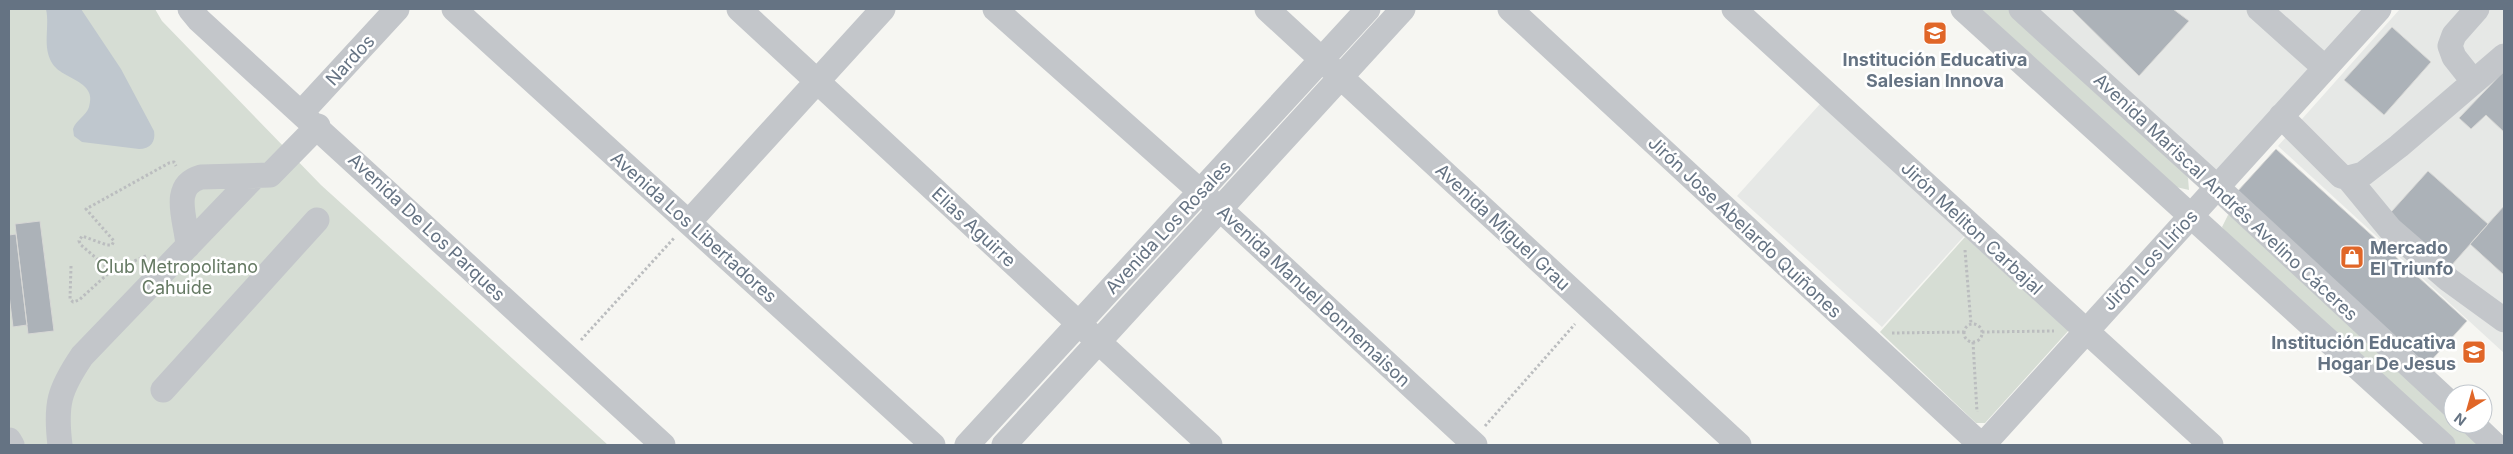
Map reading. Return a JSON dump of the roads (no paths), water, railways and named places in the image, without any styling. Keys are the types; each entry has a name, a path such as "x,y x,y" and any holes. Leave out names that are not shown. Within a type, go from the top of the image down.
{"street":[{"name":"Avenida De Los Parques","path":"190,9 199,20 310,119 663,445"},
{"name":"Nardos","path":"256,176 270,176 310,119 397,9"},
{"name":"Avenida Los Libertadores","path":"454,9 933,445"},
{"name":"Elias Aguirre","path":"739,9 1210,445"},
{"path":"689,222 882,9"},
{"name":"Avenida Manuel Bonnemaison","path":"995,9 1220,209 1473,443"},
{"name":"Avenida Miguel Grau","path":"1267,9 1739,445"},
{"name":"Avenida Los Rosales","path":"967,445 1368,9"},
{"name":"Avenida Los Rosales","path":"1004,445 1403,9"},
{"name":"Jirón Jose Abelardo Quiñones","path":"1510,9 1979,443"},
{"name":"Jirón Meliton Carbajal","path":"1734,9 2211,445"},
{"name":"Avenida Mariscal Andrés Avelino Cáceres","path":"1963,9 2443,445"},
{"name":"Avenida Mariscal Andrés Avelino Cáceres","path":"2021,9 2217,187 2443,397"},
{"path":"2259,9 2325,68"},
{"name":"Jirón Los Lirios","path":"1979,443 2191,216 2379,9"},
{"path":"2473,81 2454,57 2450,46 2454,34 2477,9"},
{"path":"2348,178 2363,174 2399,146 2504,56"},
{"path":"2281,116 2342,176 2348,178 2390,229 2449,280 2504,320"},
{"path":"188,246 182,196 192,180 201,177 256,176"},
{"path":"60,445 58,402 66,379 82,356 256,176"},
{"path":"163,390 317,220"},
{"path":"2483,434 2495,445"},
{"path":"9,440 12,445"}],"place":[{"name":"Institución Educativa Salesian Innova","path":"1935,33"},
{"name":"Mercado El Triunfo","path":"2352,257"},
{"name":"Institución Educativa Hogar De Jesus","path":"2474,352"}],"park label":[{"name":"Club Metropolitano Cahuide","path":"177,276"}]}
